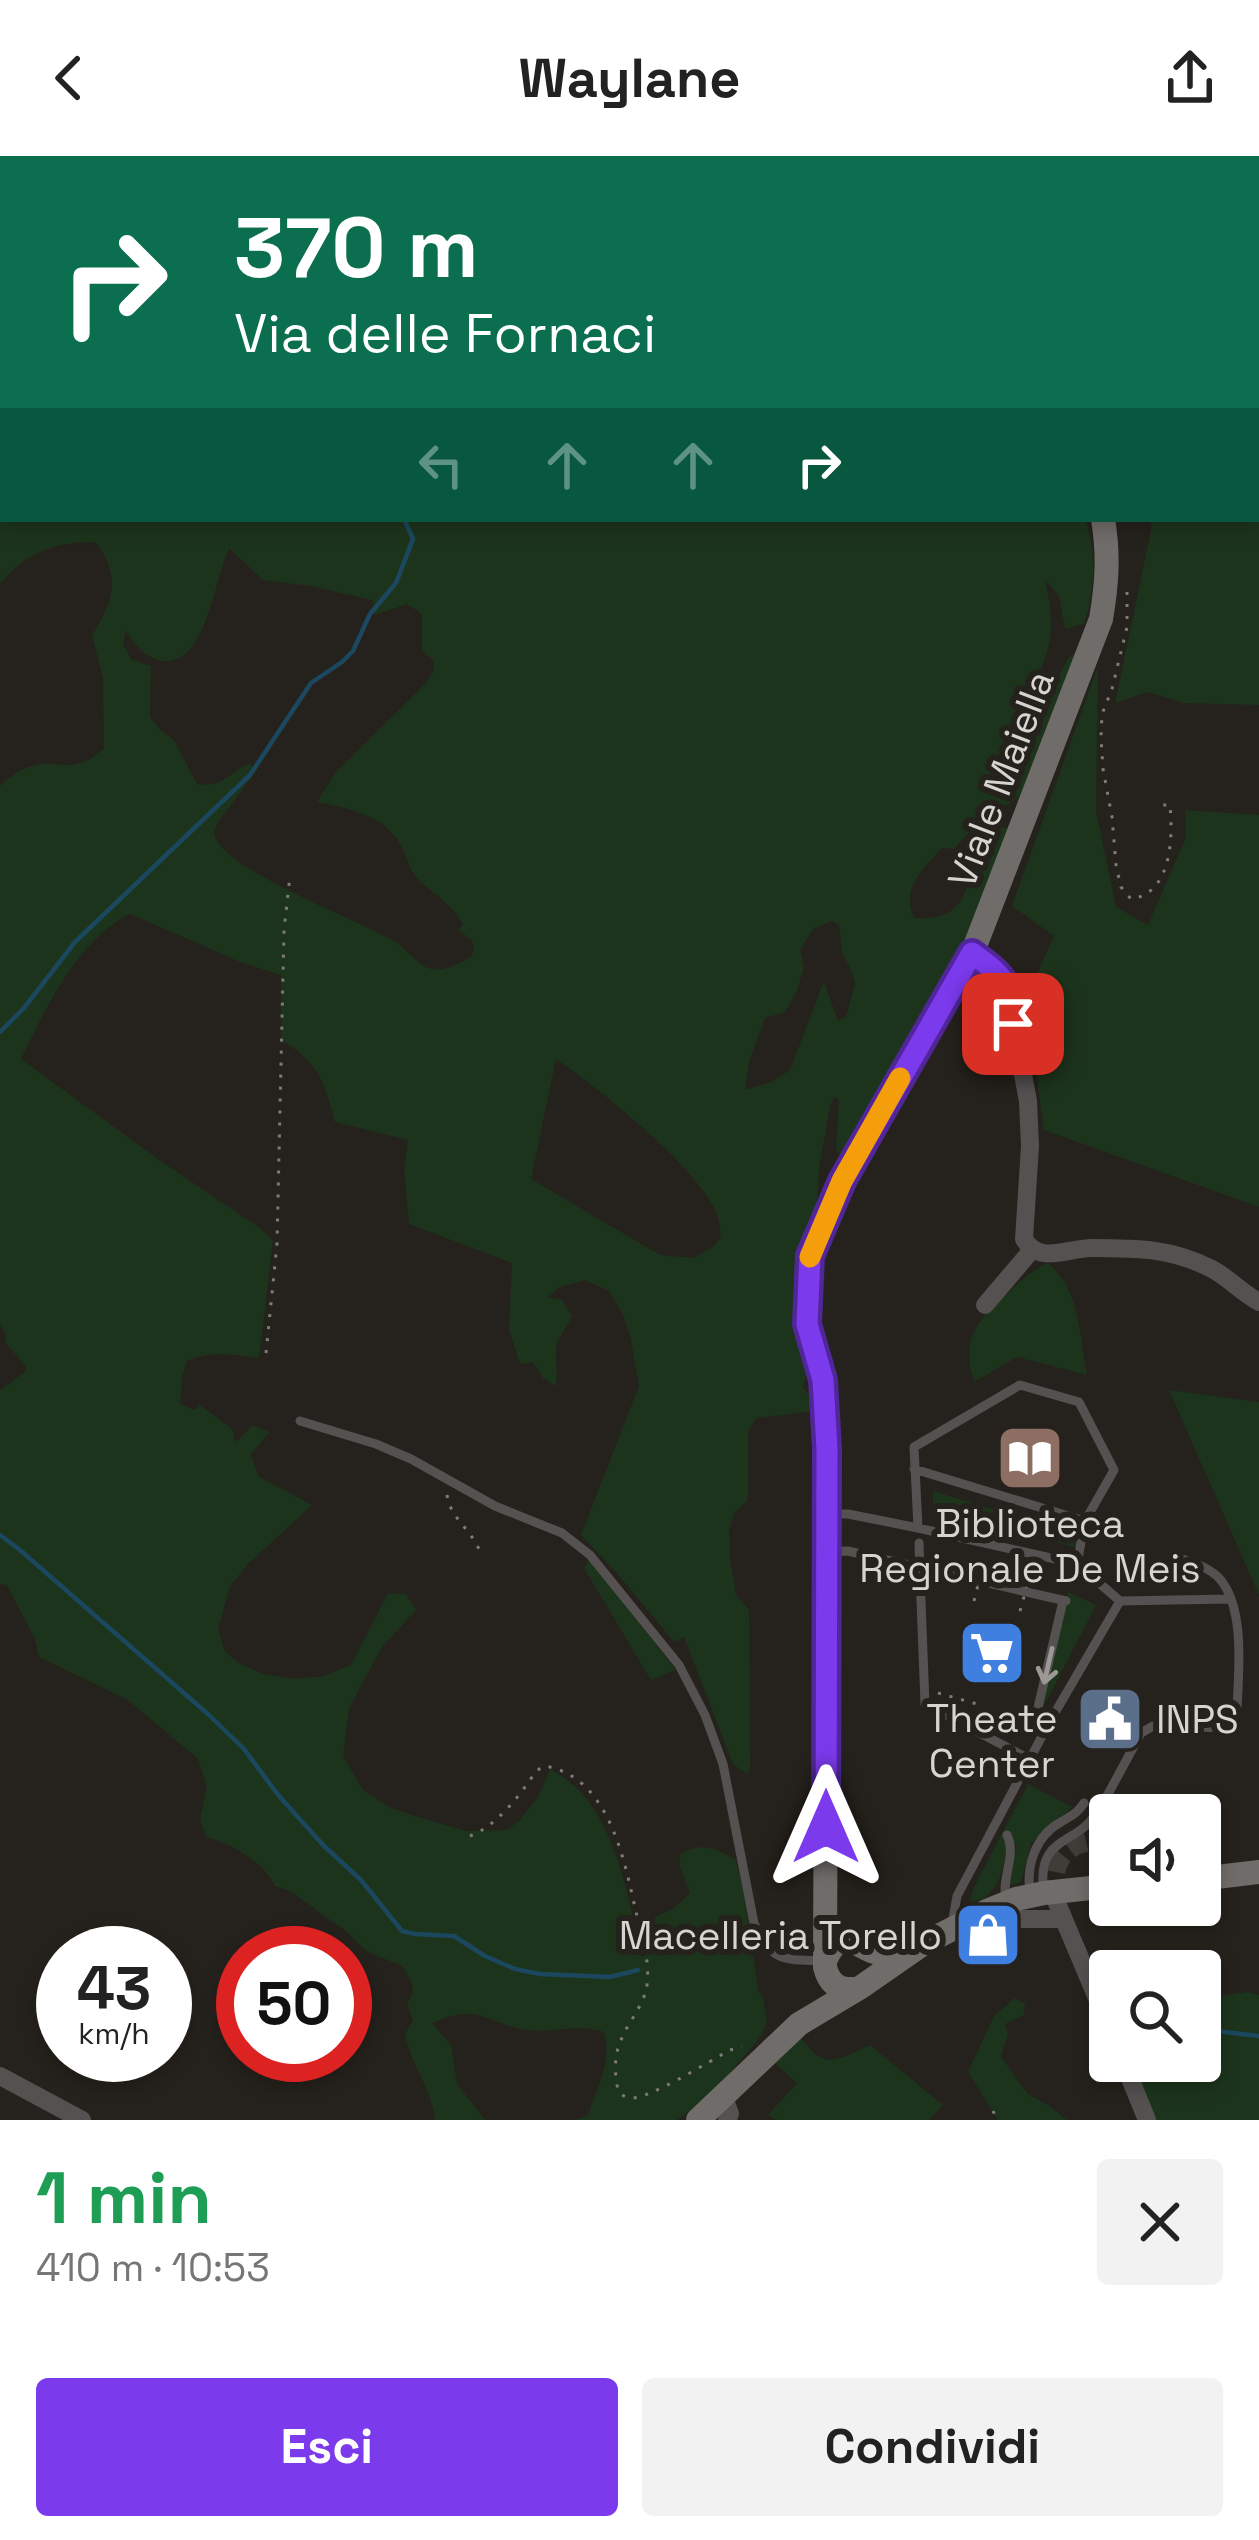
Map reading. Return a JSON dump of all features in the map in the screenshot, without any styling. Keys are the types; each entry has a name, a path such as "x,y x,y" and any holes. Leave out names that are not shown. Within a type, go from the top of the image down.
{"main road":[{"name":"Viale Maiella","path":"826,1967 827,1552 823,1380 807,1324 810,1256 842,1181 972,953 1101,619 1109,574 1103,522"},
{"path":"1221,1877 1259,1872"},
{"name":"Viale Maiella","path":"827,1886 842,1923 862,1945"},
{"path":"698,2120 726,2108 765,2057 799,2024 923,1944 1031,1904 1089,1891"},
{"path":"799,2024 819,1993 836,1944 862,1945 879,1953 923,1944"},
{"path":"862,1945 874,1963 863,1984"},
{"path":"826,1967 836,1986 863,1984"}],"street":[{"path":"972,953 1000,973 1006,986 1028,1101 1024,1239 1031,1251 1043,1256 1088,1248 1166,1251 1215,1271 1259,1302"},
{"path":"985,1305 1031,1251"},
{"path":"1031,1904 1089,1996"},
{"path":"0,2076 82,2120"},
{"path":"1132,2082 1148,2120"}],"lane":[{"path":"1029,1759 925,1704 914,1447 1020,1385 1079,1402 1114,1469 1085,1521 1077,1564"},
{"path":"300,1421 411,1459 495,1506 575,1541 590,1555 666,1647 720,1751 754,1923 767,1949 783,1959 826,1967"},
{"path":"914,1469 1085,1521"},
{"path":"826,1514 848,1514 1077,1564 1120,1600 1230,1599"},
{"path":"827,1552 848,1551 1064,1601 1036,1717 1048,1723"},
{"path":"1108,1794 1141,1733 1153,1726 1236,1728 1235,1610 1218,1577 1182,1559"},
{"path":"952,1930 957,1896 1048,1723 1120,1600"},
{"path":"1031,1904 1028,1874 1033,1853 1053,1827 1076,1815 1084,1803"},
{"path":"1031,1904 1051,1851 1089,1824"},
{"path":"1007,1835 1012,1845 1004,1888 1031,1904"}],"path":[{"path":"1109,574 1129,595 1127,627 1102,714 1102,769 1116,865 1121,887 1131,898 1144,897 1160,883 1172,830 1170,805 1163,805"},
{"path":"266,1353 277,1244 284,930 290,876"},
{"path":"450,1481 449,1505 480,1552"},
{"path":"974,1600 984,1561"},
{"path":"1020,1611 1031,1572"},
{"path":"924,1689 985,1706"},
{"path":"470,1836 496,1818 544,1766 574,1777 598,1802 614,1829 647,1972 644,1995 616,2059 616,2087 622,2095 634,2099 649,2094 730,2050 743,2047 765,2057"},
{"path":"993,2111 997,2120"}],"green space":[{"path":"0,522 1086,522 1093,572 1084,624 1065,629 1059,596 1045,580 1051,632 1036,698 1044,701 1069,657 1080,649 1030,790 976,825 954,849 942,848 912,888 914,918 931,918 954,909 966,890 972,848 991,829 1007,828 1013,837 966,960 843,1158 836,1150 839,1100 835,1097 830,1105 819,1168 809,1363 803,1388 817,1405 814,1411 757,1418 748,1430 748,1500 734,1513 729,1531 736,1595 749,1610 747,1774 733,1764 684,1637 674,1642 581,1535 639,1386 630,1335 609,1291 585,1280 560,1287 548,1297 562,1300 572,1316 557,1344 555,1386 533,1362 520,1364 509,1330 512,1263 409,1224 404,1169 408,1140 335,1122 318,1074 304,1056 281,1040 281,975 129,914 78,959 21,1059 273,1241 259,1358 205,1355 187,1361 182,1376 180,1404 195,1410 200,1405 233,1430 237,1442 252,1425 270,1432 251,1454 258,1476 312,1505 230,1586 218,1630 225,1651 263,1674 295,1679 323,1676 351,1665 388,1593 406,1594 416,1610 382,1647 349,1708 343,1756 363,1790 391,1808 467,1831 507,1830 538,1797 550,1769 588,1800 611,1842 642,1959 655,1917 690,1893 679,1864 681,1853 709,1848 736,1860 767,2022 761,2036 712,2094 677,2120 573,2120 588,2116 605,2064 604,2032 527,2030 461,2014 432,2023 451,2045 457,2084 485,2120 435,2120 405,2034 413,2020 407,2005 413,1992 411,1981 402,1966 372,1954 372,1926 339,1926 290,1891 275,1886 246,1855 206,1837 200,1820 207,1786 198,1759 128,1700 39,1657 35,1639 7,1585 0,1584 0,1390 26,1367 6,1343 0,1325 0,786 26,768 73,765 104,748 103,678 92,635 112,589 109,566 96,542 42,551 0,584","holes":["229,548 263,580 372,600 375,615 407,604 422,614 422,650 433,660 434,669 427,682 335,773 317,802 364,814 393,834 414,874 459,918 463,925 458,930 472,940 471,957 456,965 428,968 392,940 296,894 226,852 214,832 257,770 249,764 220,782 197,784 174,740 150,717 151,666 131,659 123,644 126,631 156,659 183,656 201,631","832,921 839,925 842,952 855,984 846,1017 838,1021 824,981 790,1070 745,1090 749,1062 765,1018 785,1012 796,993 804,968 800,950 813,929","556,1059 671,1154 709,1198 721,1236 694,1258 660,1255 531,1179"]},
{"path":"1150,522 1259,522 1259,705 1183,703 1148,692 1115,703"},
{"path":"1098,666 1096,811 1116,907 1148,925 1186,837 1185,810 1259,815 1259,1207 1044,1130 1026,999 1054,936 1012,906"},
{"path":"1048,1263 1073,1300 1087,1375 1017,1357 974,1382 969,1352 975,1330 1019,1283"},
{"path":"1169,1390 1259,1402 1259,1595"},
{"path":"933,1491 1077,1535 1075,1547 933,1511"},
{"path":"589,1559 676,1670 651,1680 584,1568"},
{"path":"1068,1592 1096,1605 1042,1710 1039,1708"},
{"path":"1028,1784 1072,1807 1031,1843 1021,1882 1009,1885 1017,1846 1013,1843 1006,1846 1001,1874 992,1890 970,1902 973,1889"},
{"path":"1259,1995 1259,2120 1156,2120 1139,2082 1221,2082 1221,1996"},
{"path":"1015,1998 1025,2004 1024,2015 1005,2024 1008,2034 1001,2057 1028,2094 1067,2120 998,2120 968,2072 994,2016"},
{"path":"798,2034 815,2054 830,2060 870,2045 943,2105 929,2120 777,2120 768,2115 797,2083 771,2060"}],"waterway":[{"path":"0,1032 75,942 250,775 311,683 353,651 370,614 396,583 413,539 405,522"},
{"path":"0,1535 244,1749 279,1796 361,1880 402,1931 454,1936 485,1956 540,1974 610,1977 638,1970"},
{"path":"1221,2032 1259,2036"}],"tunnel":[{"path":"1056,1899 1060,1862 1073,1848 1089,1842"}],"slow traffic":[{"path":"810,1257 842,1181 900,1078"}],"place":[{"name":"Biblioteca Regionale De Meis","path":"1030,1458"},
{"name":"Theate Center","path":"992,1653"},
{"name":"INPS","path":"1110,1719"},
{"name":"Macelleria Torello","path":"988,1935"}],"route":[{"path":"826,1827 827,1449 823,1380 807,1324 810,1256 842,1181 972,953 1000,973 1013,1024"}]}
